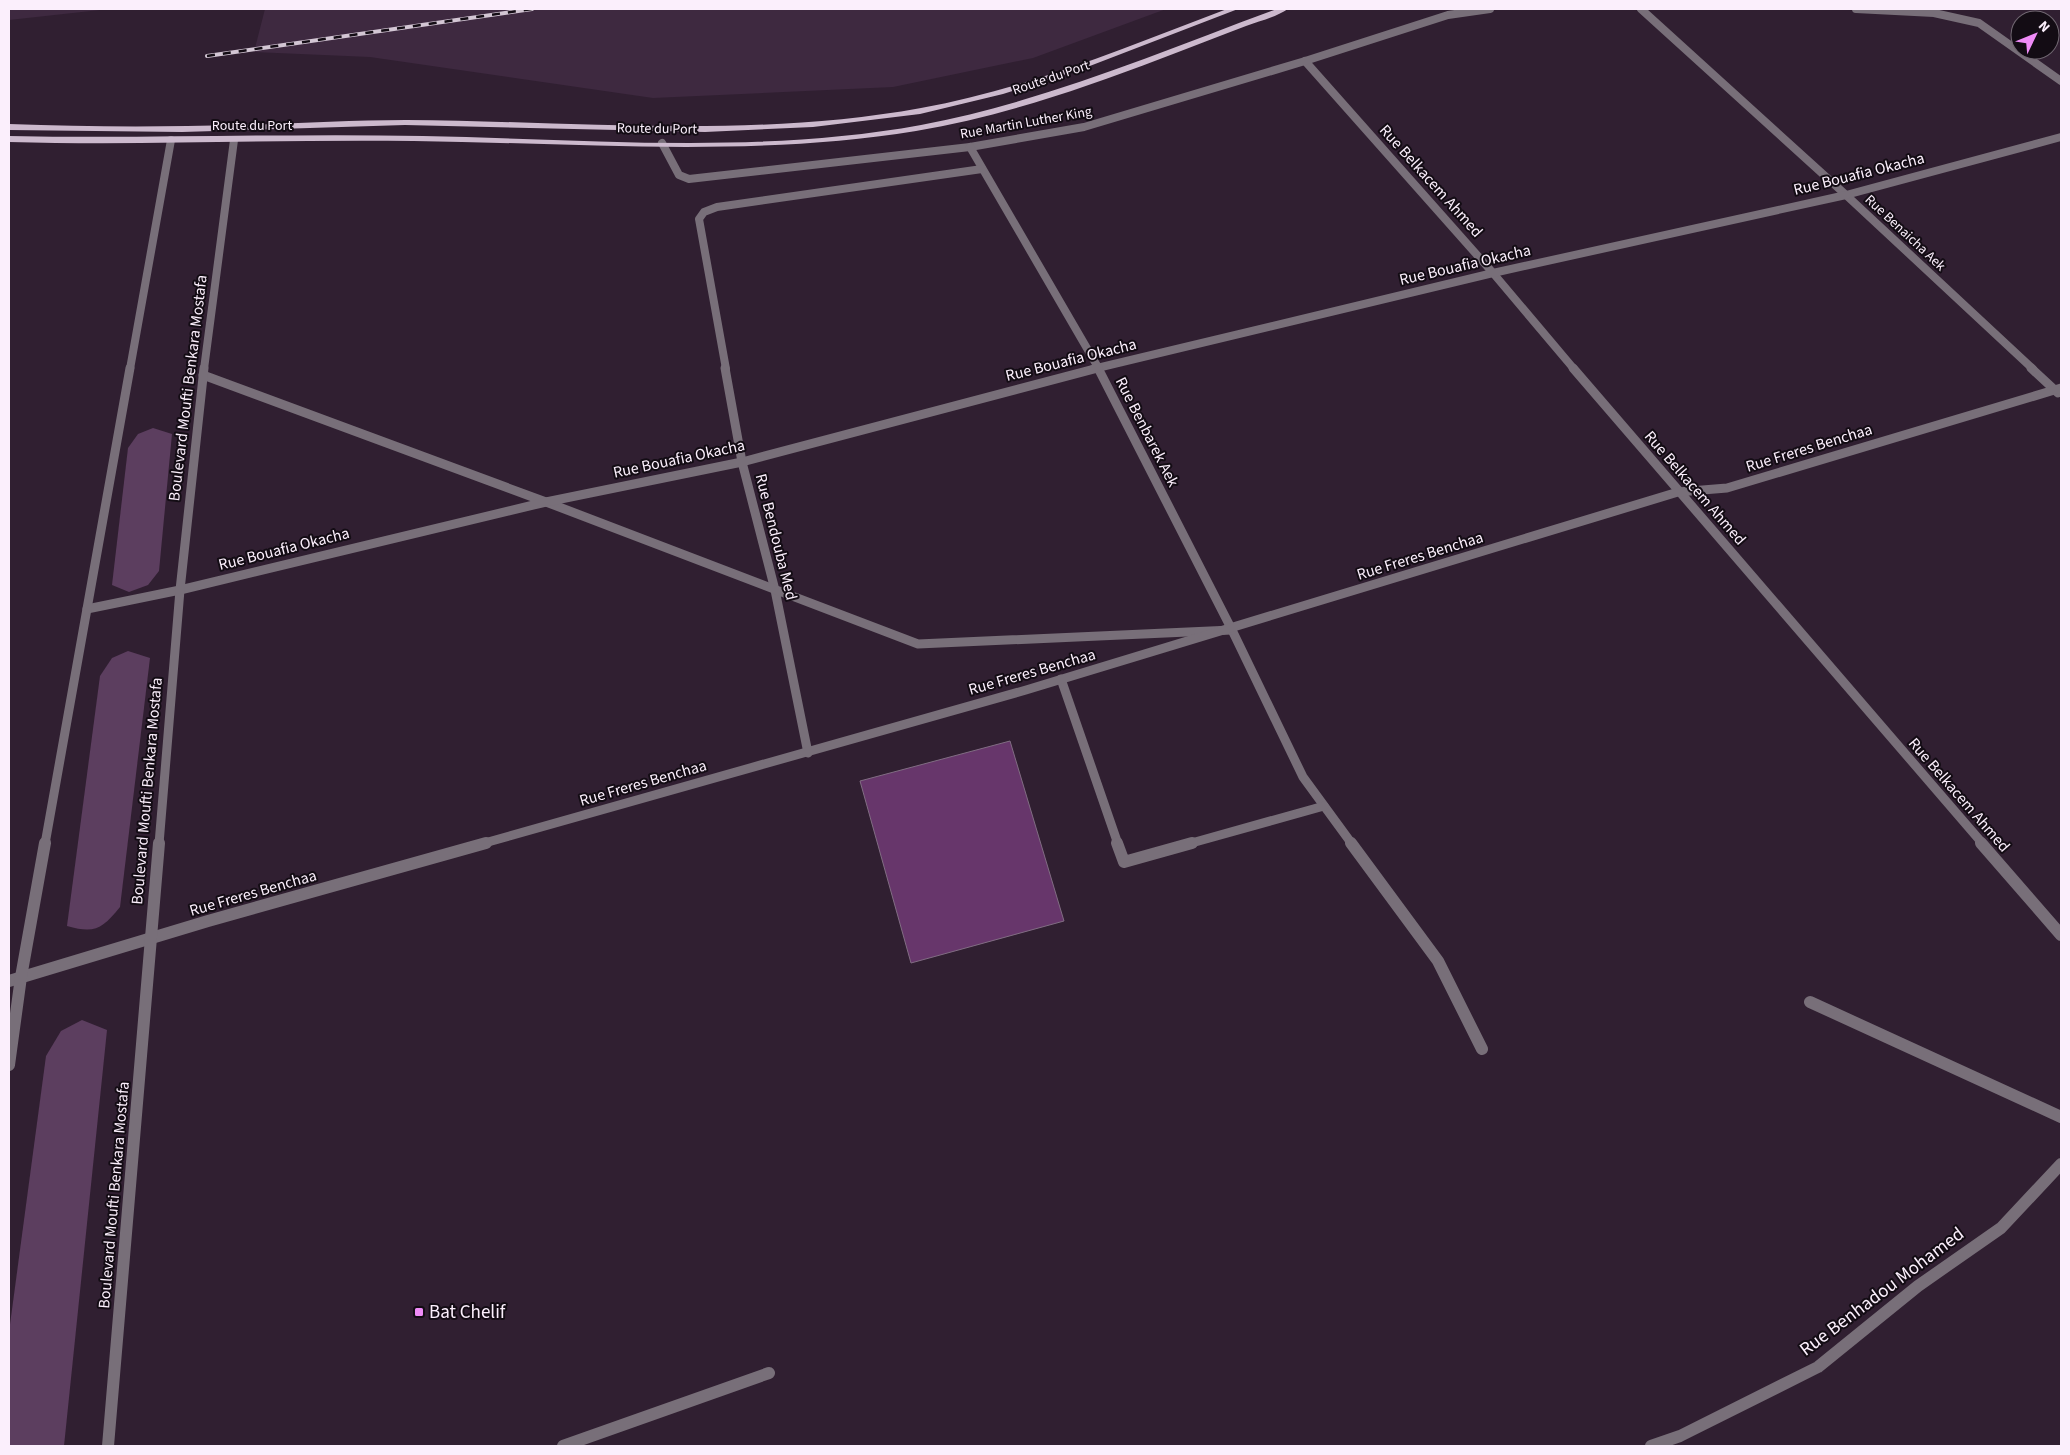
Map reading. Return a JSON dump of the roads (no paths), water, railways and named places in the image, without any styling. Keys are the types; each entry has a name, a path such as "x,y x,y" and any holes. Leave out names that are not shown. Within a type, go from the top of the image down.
{"main road":[{"name":"Route du Port","path":"9,127 61,129 204,128 377,123 715,129 842,122 919,112 1006,92 1060,76 1234,9"},
{"name":"Route du Port","path":"9,139 234,140 411,138 735,143 863,136 920,128 1021,104 1070,88 1284,9"}],"street":[{"name":"Rue Martin Luther King","path":"662,143 679,175 689,179 970,147 1084,127 1305,61 1448,15 1490,9"},
{"name":"Rue Benaicha Aek","path":"1642,9 2059,391"},
{"path":"1856,9 1949,14 1964,17 1979,23 2061,81"},
{"name":"Rue Belkacem Ahmed","path":"1305,61 1493,273 1678,492 2061,936"},
{"name":"Rue Bouafia Okacha","path":"87,609 180,590 546,502 742,462 1098,368 1493,273 1846,195 2061,137"},
{"path":"9,1065 21,977 171,140"},
{"name":"Boulevard Moufti Benkara Mostafa","path":"108,1446 180,590 203,375 234,140"},
{"name":"Rue Benbarek Aek","path":"970,147 1098,368 1232,630 1303,777 1438,961 1482,1049"},
{"name":"Rue Bendouba Med","path":"808,752 775,590 742,462 699,219 704,212 717,207 982,169"},
{"path":"203,375 546,502 918,644 1232,630"},
{"name":"Rue Freres Benchaa","path":"9,981 150,937 808,752 1232,630 1678,492 1727,488 2059,391"},
{"path":"1061,679 1124,862 1324,806"},
{"path":"1810,1002 2061,1117"},
{"name":"Rue Benhadou Mohamed","path":"1651,1446 1680,1436 1818,1367 1918,1286 2001,1228 2061,1164"},
{"path":"564,1446 769,1373"}],"railway":[{"path":"207,56 532,9"}],"place":[{"name":"Bat Chelif","path":"419,1312"}]}
